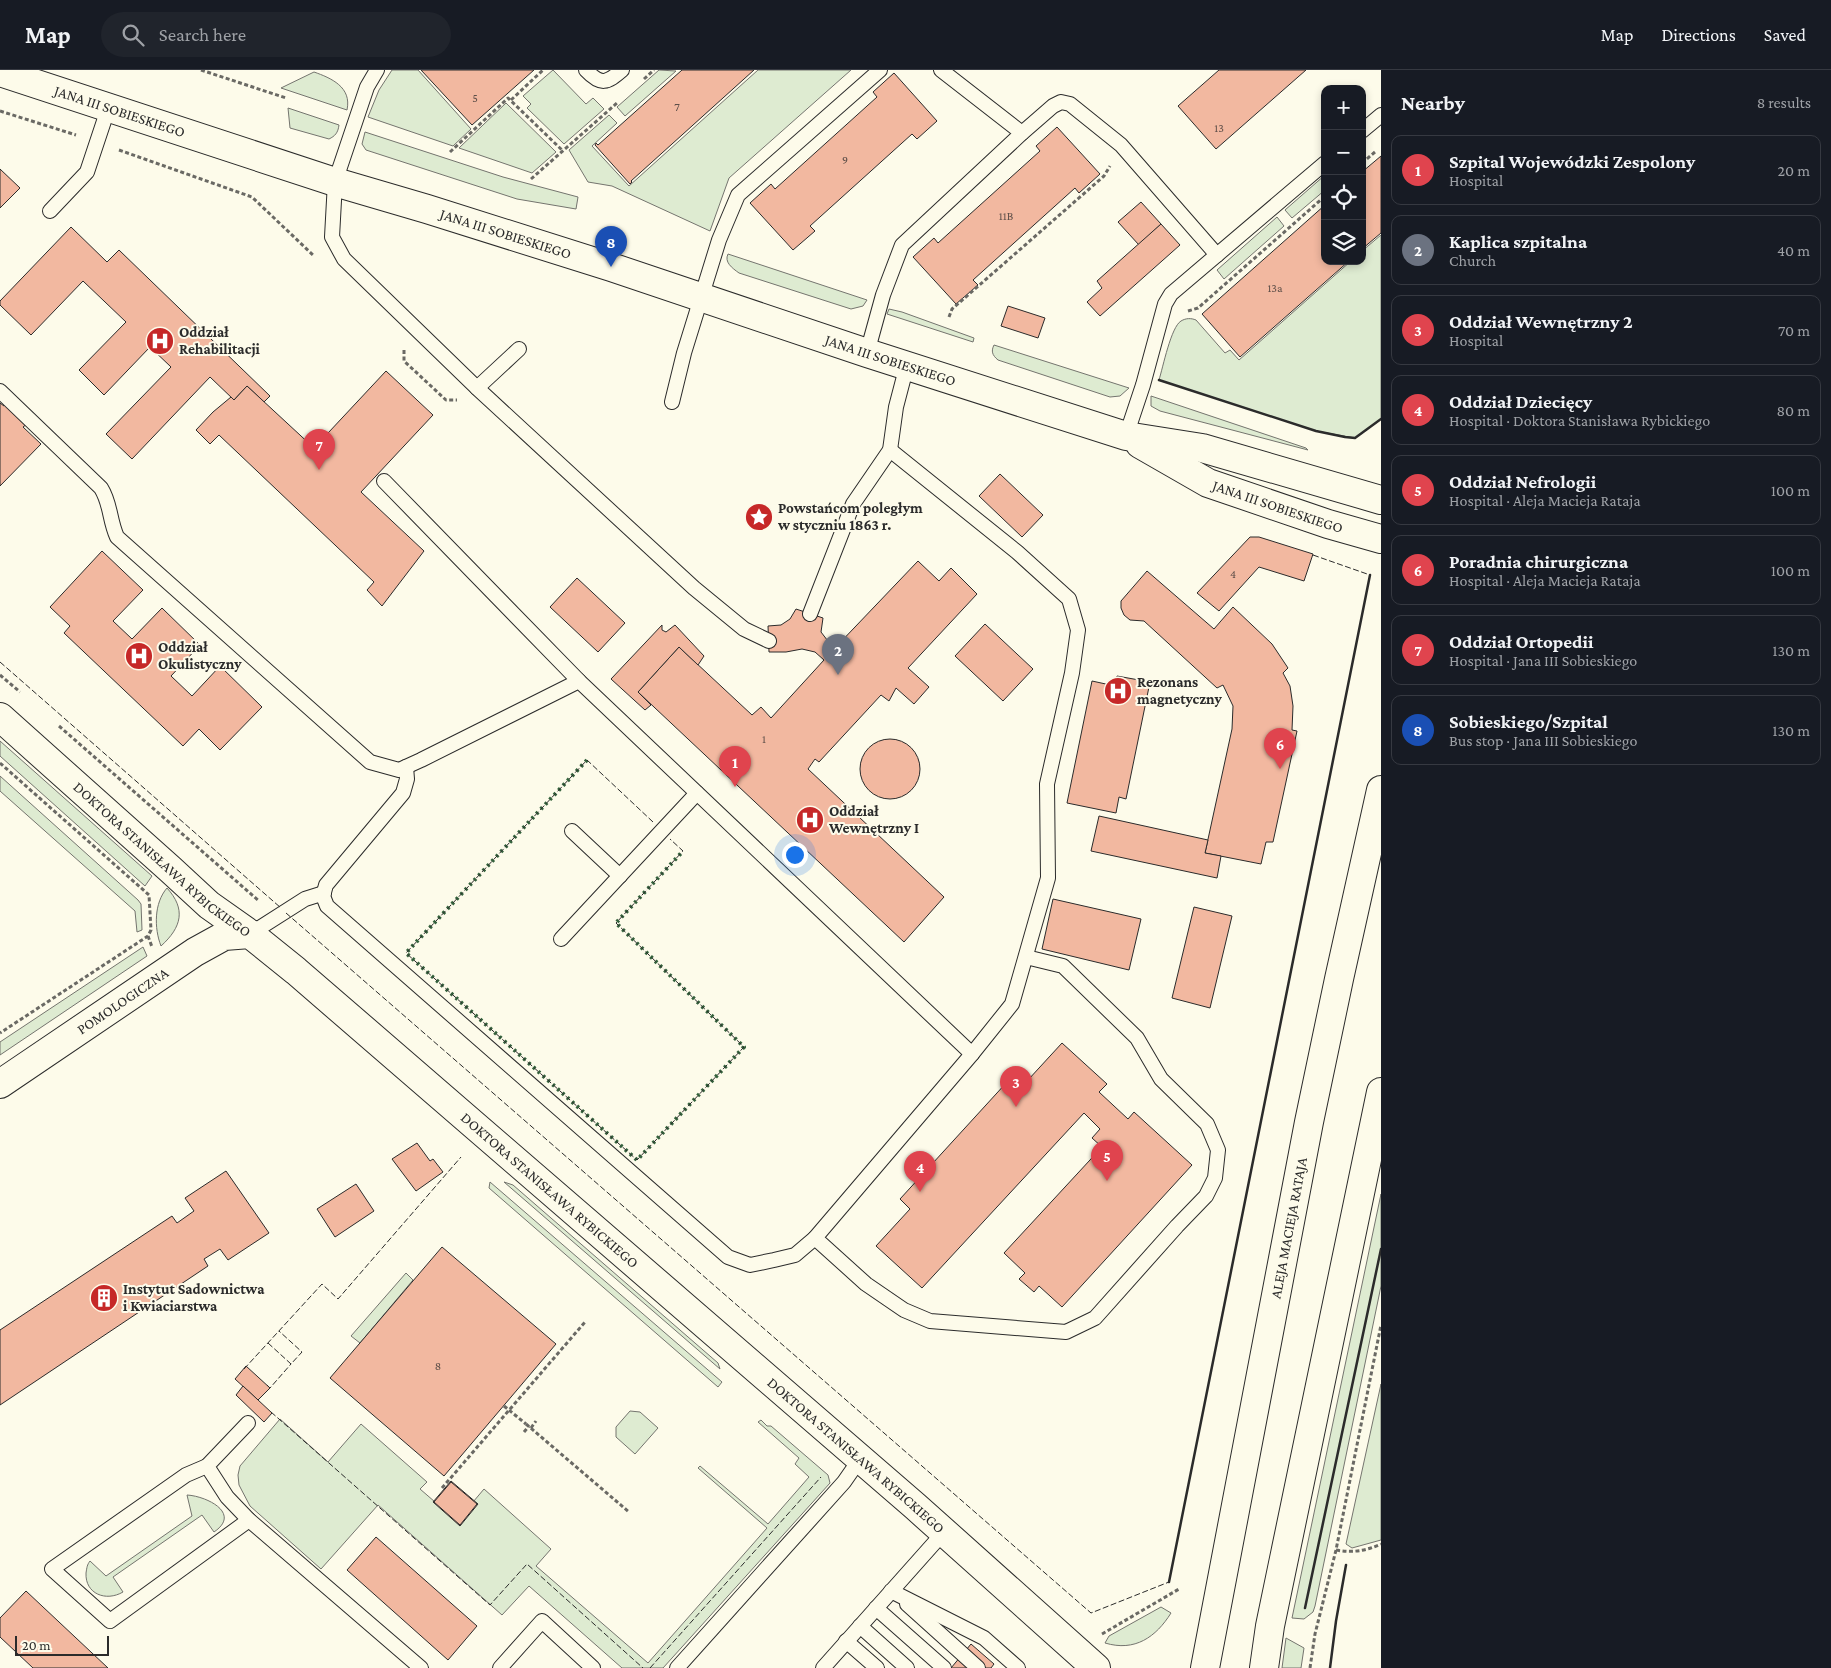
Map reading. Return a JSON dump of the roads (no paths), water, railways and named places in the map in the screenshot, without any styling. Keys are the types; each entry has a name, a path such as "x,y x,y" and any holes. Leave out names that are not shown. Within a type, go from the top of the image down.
{"street":[{"name":"JANA III SOBIESKIEGO","path":"0,72 108,109 701,297 867,353 1126,436 1202,448 1381,500"},
{"name":"JANA III SOBIESKIEGO","path":"1126,436 1208,483 1328,524 1381,539"},
{"name":"DOKTORA STANISŁAWA RYBICKIEGO","path":"0,717 209,905 250,934 325,996 944,1532 1096,1668"},
{"name":"ALEJA MACIEJA RATAJA","path":"1205,1668 1309,1122 1381,790"},
{"name":"POMOLOGICZNA","path":"0,1084 195,952 224,936 250,934"},
{"path":"1264,1668 1274,1607 1381,1092"}],"lane":[{"path":"377,70 367,87 335,182 332,236 344,259 477,388 694,588 744,629 769,641"},
{"path":"586,70 592,77 604,82 609,81 622,70"},
{"path":"672,402 684,353 719,240 738,195 880,70"},
{"path":"940,70 1022,133"},
{"path":"867,353 884,294 902,245 1022,133 1053,106 1061,102 1070,104 1120,145 1217,255"},
{"path":"50,211 87,172 108,109"},
{"path":"1363,130 1381,115"},
{"path":"1126,436 1143,385 1165,304 1171,294 1321,166"},
{"path":"477,388 519,349"},
{"path":"810,614 853,504 890,450 896,407 907,365"},
{"path":"0,391 101,488 108,500 112,524 117,536 370,762 399,770 579,681"},
{"path":"406,766 407,779 403,793 326,885 323,896 327,906 728,1257 750,1264 795,1255 815,1238 972,1054 1012,1004 1048,878 1046,784 1072,673 1078,630 1070,599 1017,552 890,450"},
{"path":"384,480 579,681 972,1054"},
{"path":"561,938 697,793"},
{"path":"572,831 620,876"},
{"path":"250,934 284,911 306,899 324,893"},
{"path":"815,1238 866,1284 904,1310 930,1321 1066,1332 1095,1318 1176,1226 1206,1196 1215,1178 1218,1150 1207,1124 1161,1079 1137,1038 1063,966 1026,957"},
{"path":"248,1423 208,1466 186,1475 52,1569 110,1621 249,1520"},
{"path":"677,1668 844,1482 860,1459"},
{"path":"208,1466 228,1497 249,1520 421,1668"},
{"path":"825,1667 944,1532"},
{"path":"891,1591 978,1668"},
{"path":"891,1591 984,1638 1018,1668"},
{"path":"876,1608 944,1668"},
{"path":"500,1668 542,1621 593,1668"},
{"path":"860,1626 907,1668"},
{"path":"846,1641 877,1668"}],"place":[{"name":"Sobieskiego/Szpital","path":"611,267"},
{"name":"Oddział Rehabilitacji","path":"160,341"},
{"name":"Oddział Ortopedii","path":"319,470"},
{"name":"Powstańcom poległym w styczniu 1863 r.","path":"759,517"},
{"name":"Oddział Okulistyczny","path":"139,656"},
{"name":"Kaplica szpitalna","path":"838,675"},
{"name":"Rezonans magnetyczny","path":"1118,691"},
{"name":"Poradnia chirurgiczna","path":"1280,769"},
{"name":"Szpital Wojewódzki Zespolony","path":"735,787"},
{"name":"Oddział Wewnętrzny I","path":"810,820"},
{"name":"Oddział Wewnętrzny 2","path":"1016,1107"},
{"name":"Oddział Nefrologii","path":"1107,1181"},
{"name":"Oddział Dziecięcy","path":"920,1192"},
{"name":"Instytut Sadownictwa i Kwiaciarstwa","path":"104,1298"}]}
